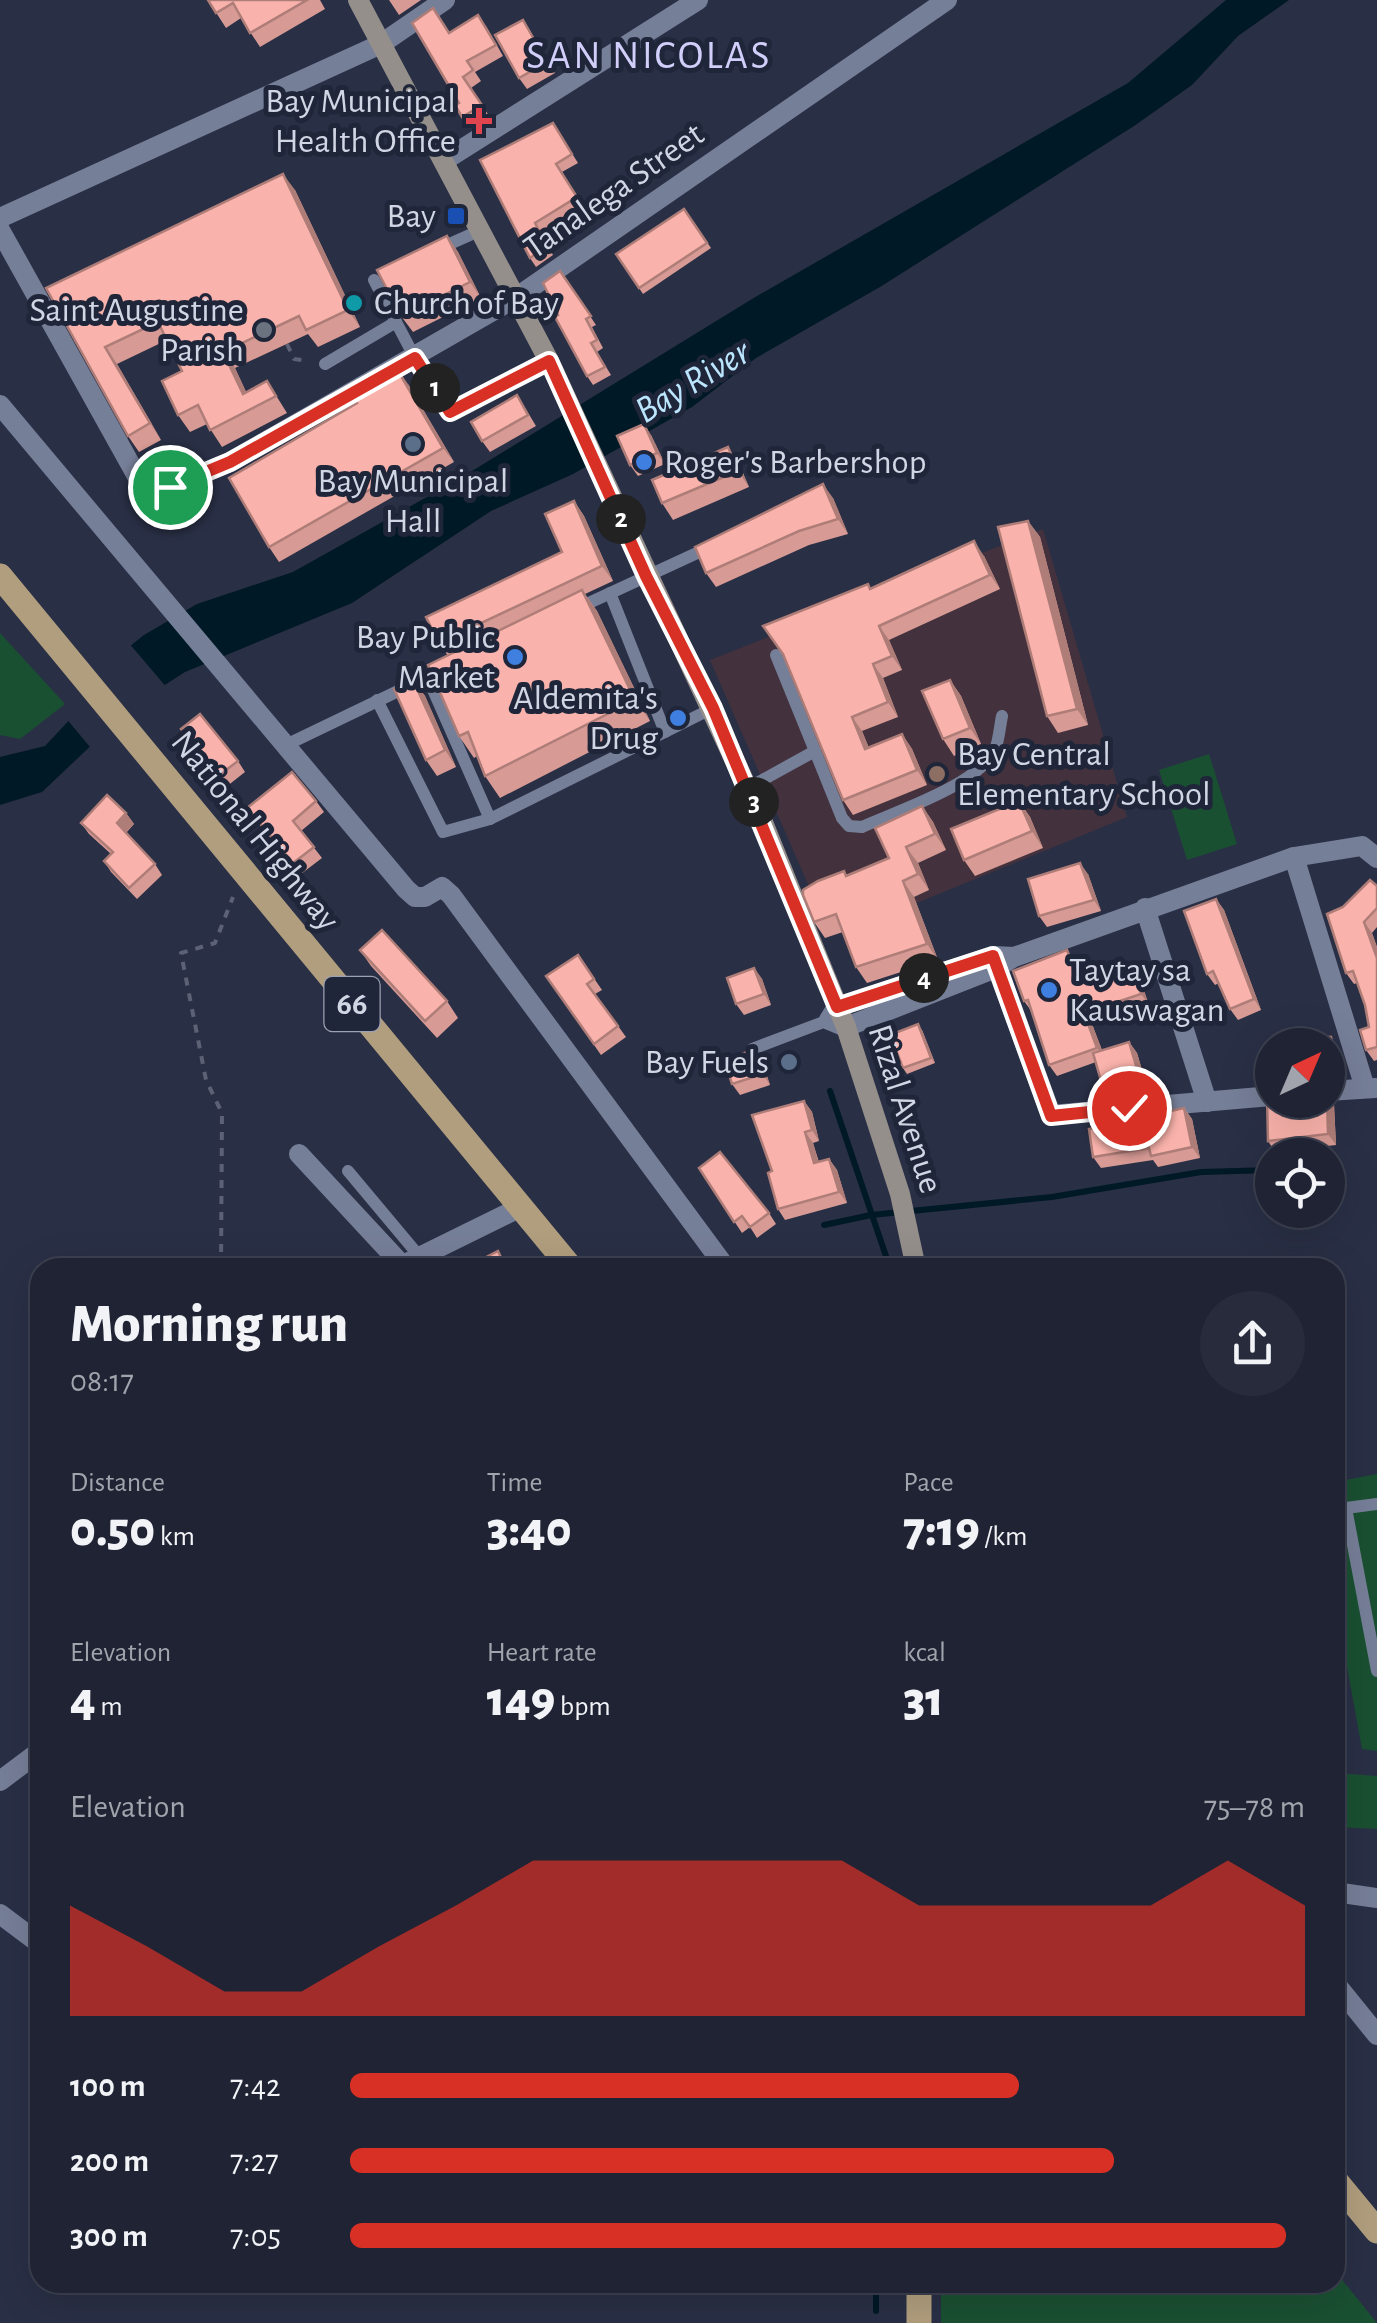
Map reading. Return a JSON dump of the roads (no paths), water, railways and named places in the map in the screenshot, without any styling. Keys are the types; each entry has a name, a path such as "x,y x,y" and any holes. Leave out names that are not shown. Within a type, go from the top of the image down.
{"main road":[{"name":"Rizal Avenue","path":"358,0 549,361 646,576 713,708 838,1018 900,1194 914,1258"},
{"name":"National Highway","path":"0,576 563,1258"},
{"path":"1345,2192 1377,2231"},
{"path":"919,2293 919,2323"}],"street":[{"path":"0,218 381,44 445,0"},
{"path":"445,160 698,0"},
{"name":"Tanalega Street","path":"0,230 143,487 170,487 230,462 517,298 947,0"},
{"path":"0,405 415,897 442,887 451,895 719,1258"},
{"path":"838,1018 1294,857 1362,846 1377,858"},
{"path":"1294,857 1371,1088 1345,1090"},
{"path":"1146,908 1207,1102"},
{"path":"1001,960 1051,1116 1255,1098"},
{"path":"299,1154 401,1258"},
{"path":"416,1258 522,1207"},
{"path":"0,1780 30,1758"},
{"path":"1345,1893 1377,1898"},
{"path":"0,1914 30,1936"},
{"path":"1345,1995 1377,2035"}],"lane":[{"path":"420,258 481,230"},
{"path":"390,273 368,283 450,412 549,361"},
{"path":"324,364 396,322"},
{"path":"569,613 723,541"},
{"path":"610,593 665,732"},
{"path":"776,655 842,818 850,826 862,826 973,774 995,750 1002,716"},
{"path":"286,745 464,660"},
{"path":"427,676 490,819"},
{"path":"377,700 443,832 490,819 606,752 665,732 713,708"},
{"path":"748,788 815,752"},
{"path":"752,1049 838,1018"},
{"path":"348,1171 403,1258"},
{"path":"1377,1504 1346,1508 1377,1671"}],"water":[{"name":"Bay River","path":"1226,0 1289,0 1238,36 1192,85 1134,126 880,287 756,358 692,407 573,474 491,511 352,603 185,672 135,704 42,792 0,805 0,757 45,746 75,714 105,666 144,635 197,604 293,572 459,479 752,299 1128,83"}],"waterway":[{"path":"830,1091 887,1258"},
{"path":"824,1225 871,1215 1052,1197 1201,1172 1255,1170"},
{"path":"876,2293 876,2311"}],"place":[{"name":"Bay Municipal Health Office","path":"479,121"},
{"name":"Bay","path":"456,216"},
{"name":"Church of Bay","path":"354,303"},
{"name":"Saint Augustine Parish","path":"264,330"},
{"name":"Bay Municipal Hall","path":"413,444"},
{"name":"Roger's Barbershop","path":"644,462"},
{"name":"Bay Public Market","path":"515,657"},
{"name":"Aldemita's Drug","path":"678,718"},
{"name":"Bay Central Elementary School","path":"937,774"},
{"name":"Taytay sa Kauswagan","path":"1049,990"},
{"name":"Bay Fuels","path":"789,1062"}],"district":[{"name":"SAN NICOLAS","path":"649,56"}]}
